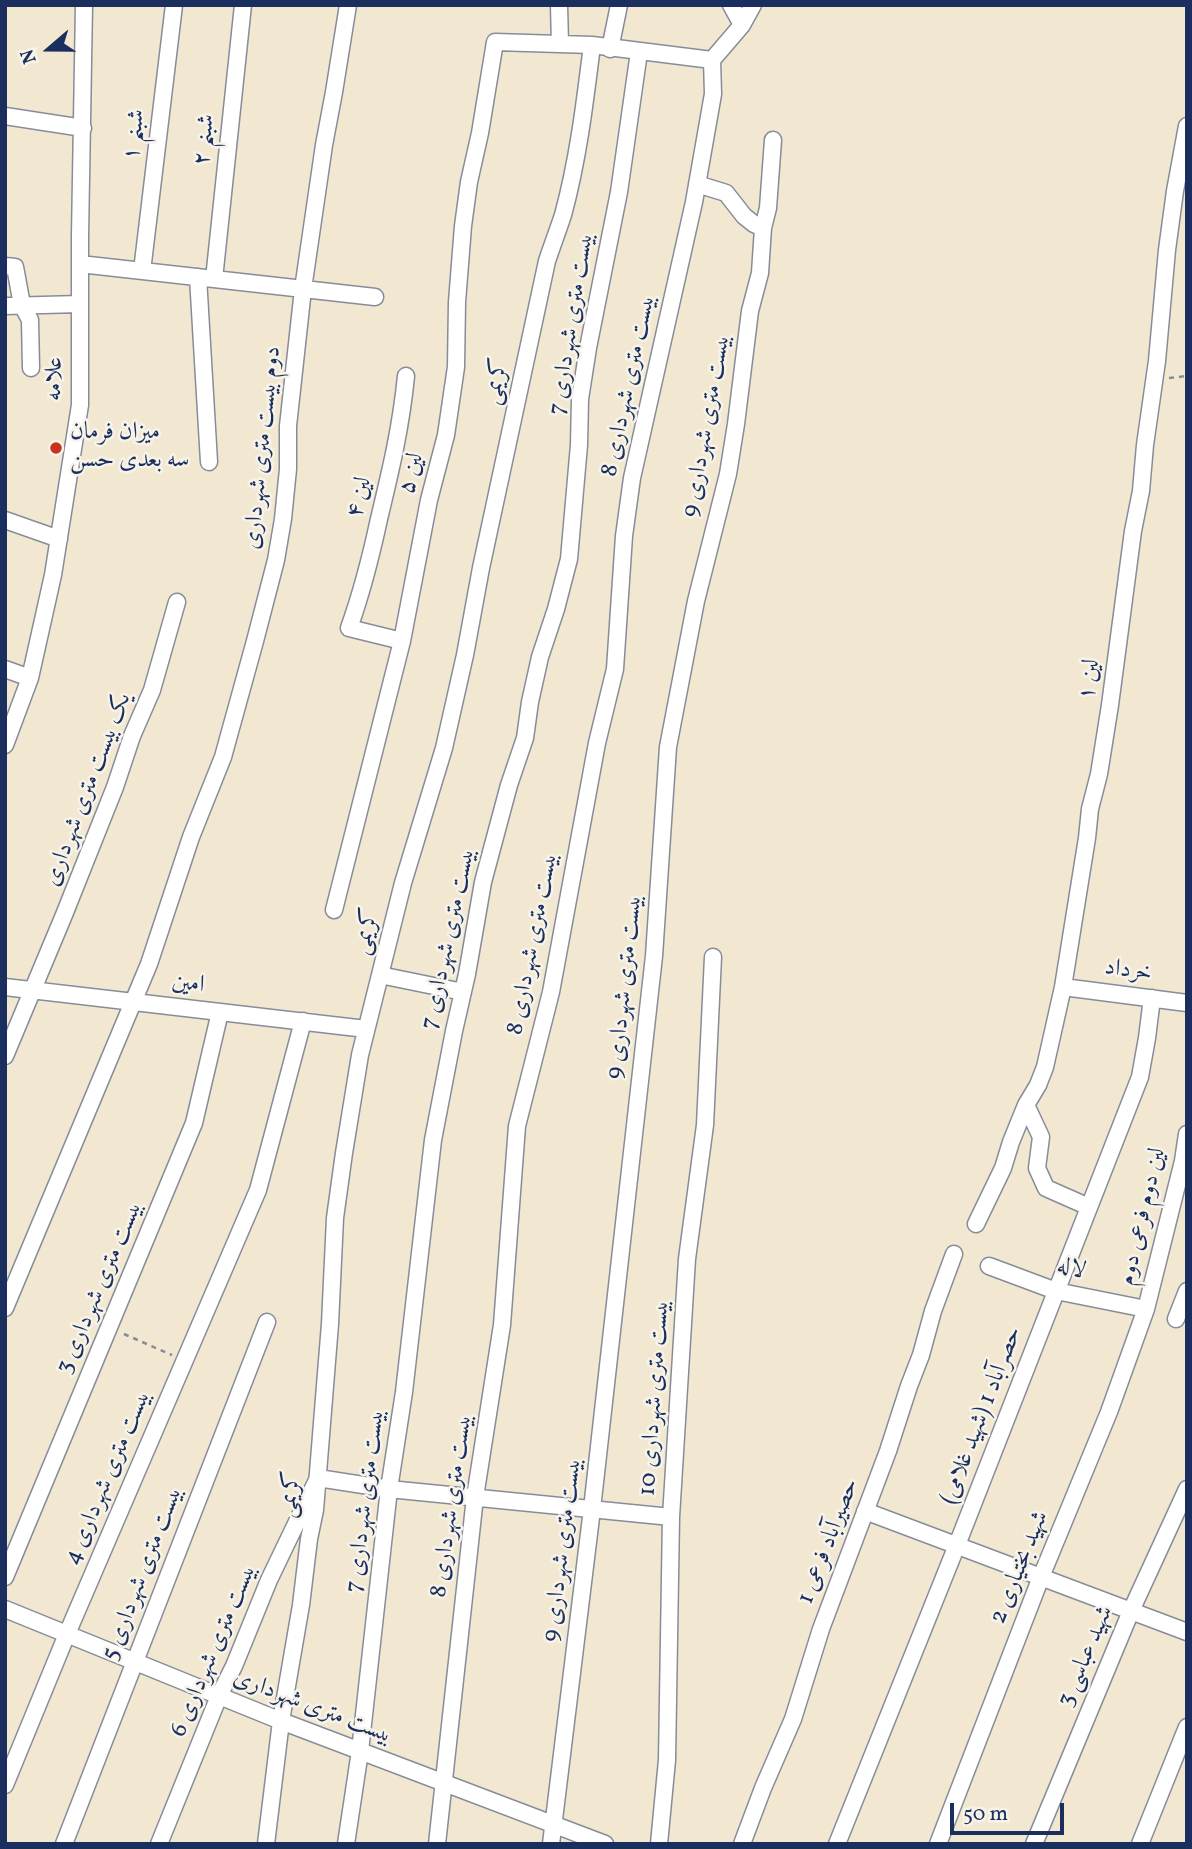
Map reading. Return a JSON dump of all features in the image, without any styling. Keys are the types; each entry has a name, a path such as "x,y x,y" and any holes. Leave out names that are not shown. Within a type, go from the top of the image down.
{"street":[{"name":"علامه","path":"5,745 30,678 53,575 80,405 84,5"},
{"name":"شبنم ۱","path":"142,271 174,5"},
{"name":"شبنم ۲","path":"209,462 206,278 243,5"},
{"name":"دوم بیست متری شهرداری","path":"5,1308 149,964 191,837 223,757 255,641 276,560 283,519 288,469 288,426 303,289 348,5"},
{"path":"559,5 560,44 712,60 742,25 753,5"},
{"path":"610,49 619,5"},
{"path":"731,5 742,25"},
{"name":"لین ۵","path":"334,910 402,641 429,500 446,435 456,367 457,302 463,226 495,42 560,44"},
{"name":"کریمی","path":"266,1844 281,1721 315,1510 330,1324 335,1218 359,1055 403,883 447,737 545,272 572,174 582,124 592,46"},
{"name":"بیست متری شهرداری 7","path":"346,1844 360,1751 389,1489 404,1392 433,1140 483,882 509,785 525,738 540,657 569,559 579,445 580,398 619,192 639,52"},
{"name":"بیست متری شهرداری 8","path":"437,1844 475,1497 502,1325 517,1126 551,992 597,743 615,669 624,536 632,478 697,184 713,93 712,60"},
{"path":"5,116 83,128"},
{"name":"لین ۱","path":"976,1224 1003,1168 1026,1105 1045,1067 1063,987 1090,809 1111,705 1133,531 1141,491 1170,227 1187,126"},
{"name":"بیست متری شهرداری 9","path":"551,1844 592,1509 654,956 668,747 695,601 728,474 750,311 760,273 773,140"},
{"path":"697,184 726,193 744,216 764,228"},
{"path":"80,264 375,297"},
{"path":"5,266 15,267 22,305 30,320 31,368"},
{"path":"5,306 80,304"},
{"name":"لین ۴","path":"402,641 349,628 359,600 389,482 406,376"},
{"path":"5,520 59,539"},
{"name":"یک بیست متری شهرداری","path":"5,1056 60,926 152,690 177,602"},
{"path":"5,669 30,678"},
{"name":"بیست متری شهرداری 10","path":"659,1844 667,1760 671,1517 687,1259 705,1125 713,957"},
{"path":"380,975 463,992"},
{"name":"امین","path":"5,987 366,1028"},
{"name":"خرداد","path":"1063,987 1187,1003"},
{"name":"حصرآباد 1 (شهید غلامی)","path":"837,1844 1140,1077 1152,998"},
{"name":"بیست متری شهرداری 3","path":"5,1577 194,1123 220,1012"},
{"name":"بیست متری شهرداری 4","path":"5,1785 67,1634 258,1191 303,1021"},
{"path":"1026,1105 1041,1137 1037,1168 1046,1188 1089,1207"},
{"name":"لین دوم فرعی دوم","path":"1146,1309 1183,1161 1187,1134"},
{"name":"حصیرآباد فرعی 1","path":"742,1844 793,1719 821,1629 888,1451 954,1254"},
{"name":"لاله","path":"989,1266 1056,1292 1146,1309"},
{"path":"1176,1319 1187,1291"},
{"name":"شهید بختیاری 2","path":"938,1844 1041,1577 1109,1412 1146,1309"},
{"name":"بیست متری شهرداری 5","path":"64,1844 267,1321"},
{"path":"318,1478 389,1489 671,1517"},
{"name":"بیست متری شهرداری 6","path":"159,1844 269,1580 318,1478"},
{"name":"شهید عباسی 3","path":"1034,1844 1131,1611 1187,1489"},
{"path":"865,1511 1187,1632"},
{"name":"بیست متری شهرداری","path":"5,1609 281,1721 605,1844"},
{"path":"1140,1844 1187,1727"}],"path":[{"path":"109,1327 184,1361"}],"place":[{"name":"میزان فرمان سه بعدی حسن","path":"56,448"}]}
